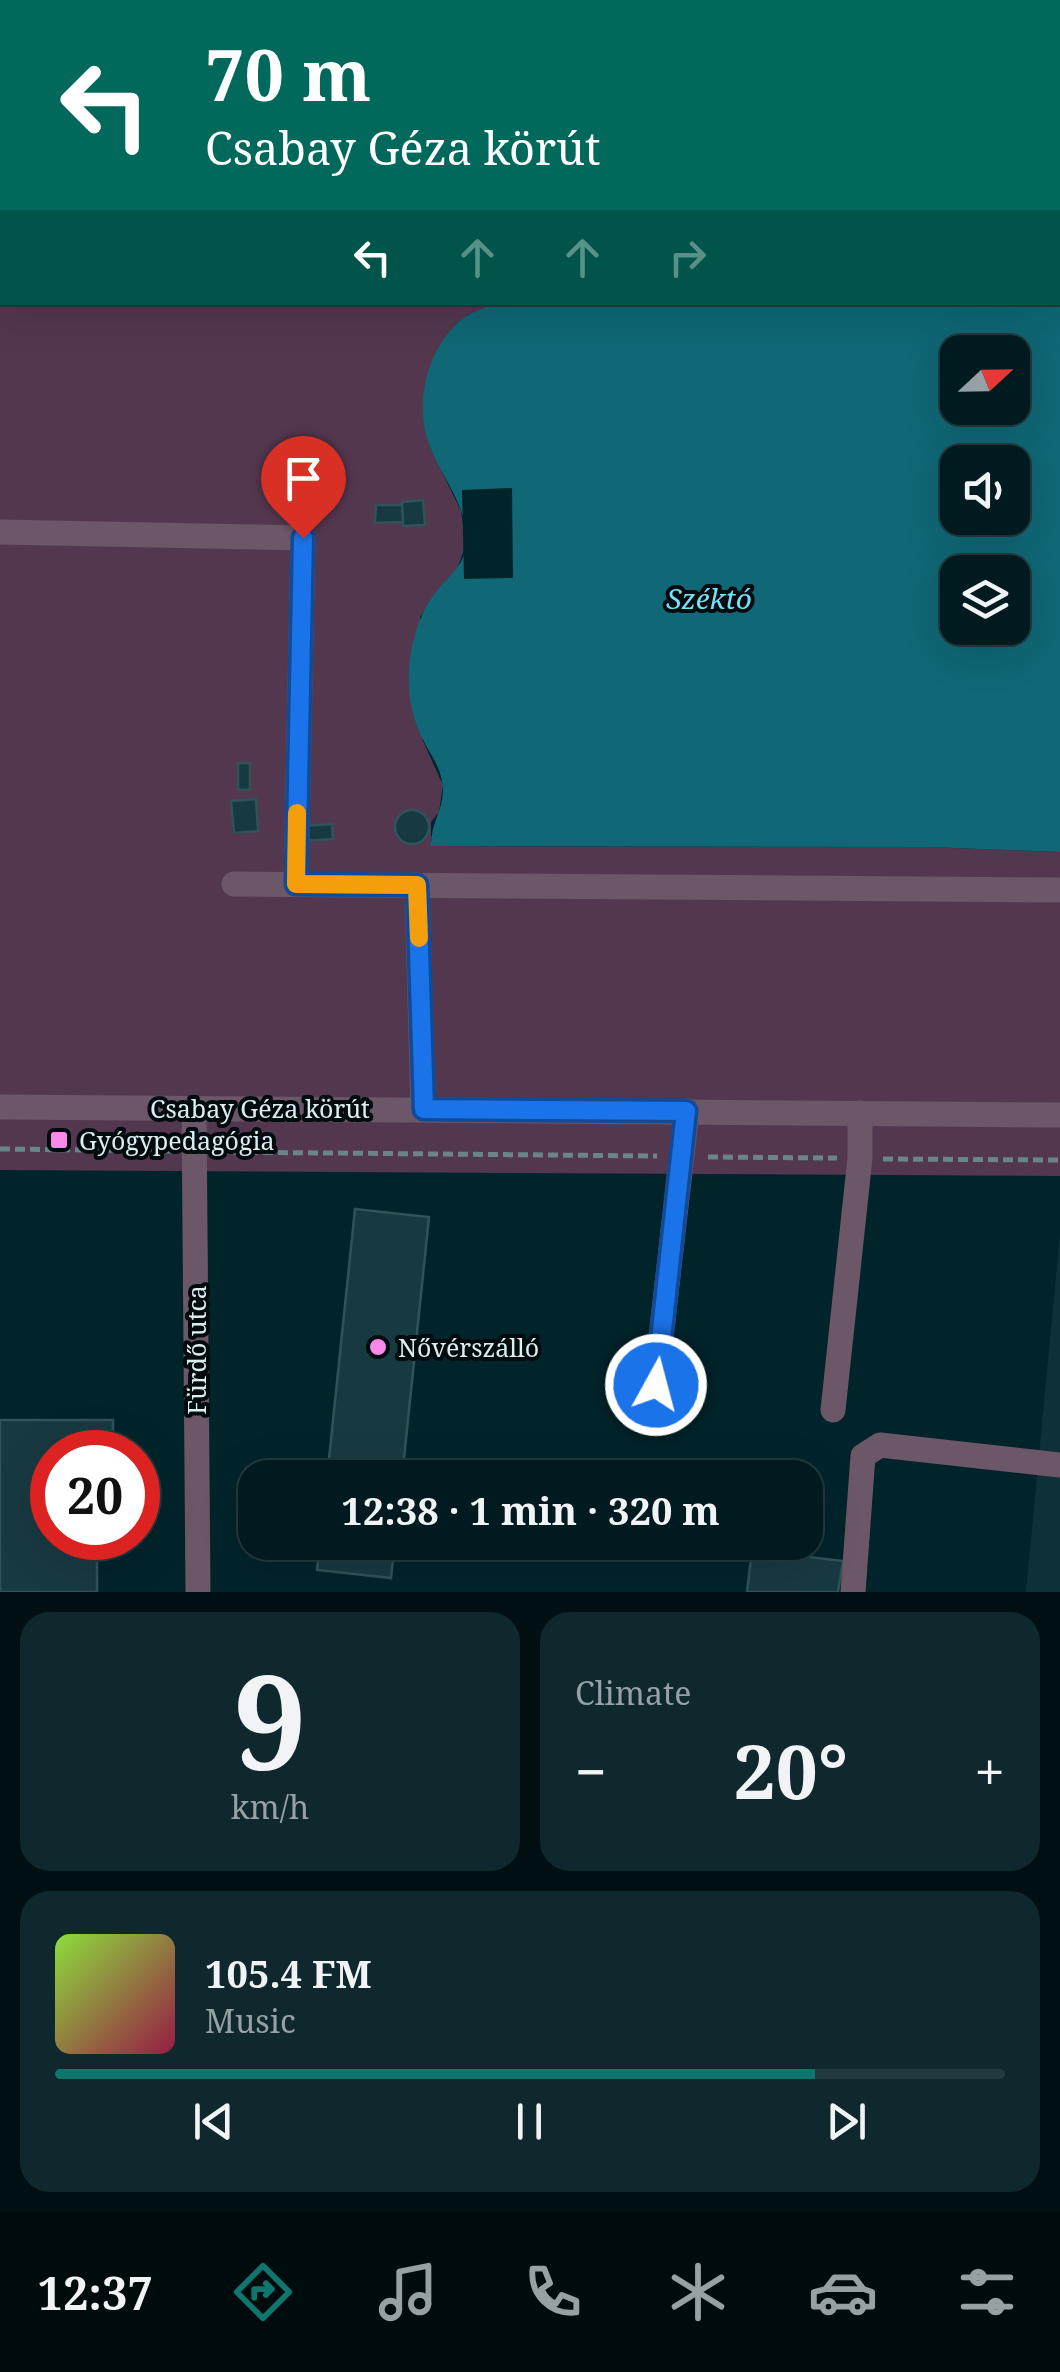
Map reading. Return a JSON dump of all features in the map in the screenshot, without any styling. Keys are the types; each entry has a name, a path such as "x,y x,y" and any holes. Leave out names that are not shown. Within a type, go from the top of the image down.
{"street":[{"path":"0,532 303,538 296,884"},
{"path":"234,884 1060,890"},
{"path":"417,885 424,1109"},
{"name":"Csabay Géza körút","path":"0,1107 1060,1115"},
{"name":"Fürdő utca","path":"194,1108 198,1592"},
{"path":"650,1423 684,1156 686,1111"},
{"path":"833,1410 860,1158 860,1113"},
{"path":"854,1592 863,1456 880,1446 1060,1464"}],"path":[{"path":"0,1149 1060,1160"}],"shaded area":[{"path":"0,305 495,305 467,315 429,445 461,511 466,544 456,572 420,617 422,739 443,785 439,812 431,822 431,846 929,847 1060,852 1060,1176 0,1170"},
{"path":"1060,1234 1060,1592 1026,1592"}],"water":[{"name":"Széktó","path":"495,305 1060,305 1060,852 929,847 431,846 442,782 415,719 410,664 419,623 464,554 466,532 460,507 430,447 425,430 424,394 441,343 465,317"}],"pier":[{"path":"512,488 513,578 464,579 462,490"}],"building":[{"path":"423,500 425,525 403,526 402,502"},
{"path":"376,505 402,505 403,522 375,523"},
{"path":"238,763 250,763 250,790 238,790"},
{"path":"256,799 258,831 234,833 231,801"},
{"path":"412,810 424,815 429,827 424,839 412,844 400,839 395,827 400,815"},
{"path":"332,824 333,839 304,841 303,826"},
{"name":"Nővérszálló","path":"355,1209 429,1217 404,1460 329,1460"},
{"path":"0,1420 113,1420 113,1430 30,1430 30,1560 97,1560 97,1592 0,1592"},
{"path":"318,1560 393,1560 391,1578 317,1570"},
{"path":"751,1560 843,1561 838,1592 747,1592"}],"slow traffic":[{"path":"297,813 296,884 417,885 419,938"}],"place":[{"name":"Gyógypedagógia","path":"59,1140"},
{"name":"Nővérszálló","path":"378,1347"}],"route":[{"path":"303,538 296,884 417,885 424,1109 686,1111 656,1385"}]}
